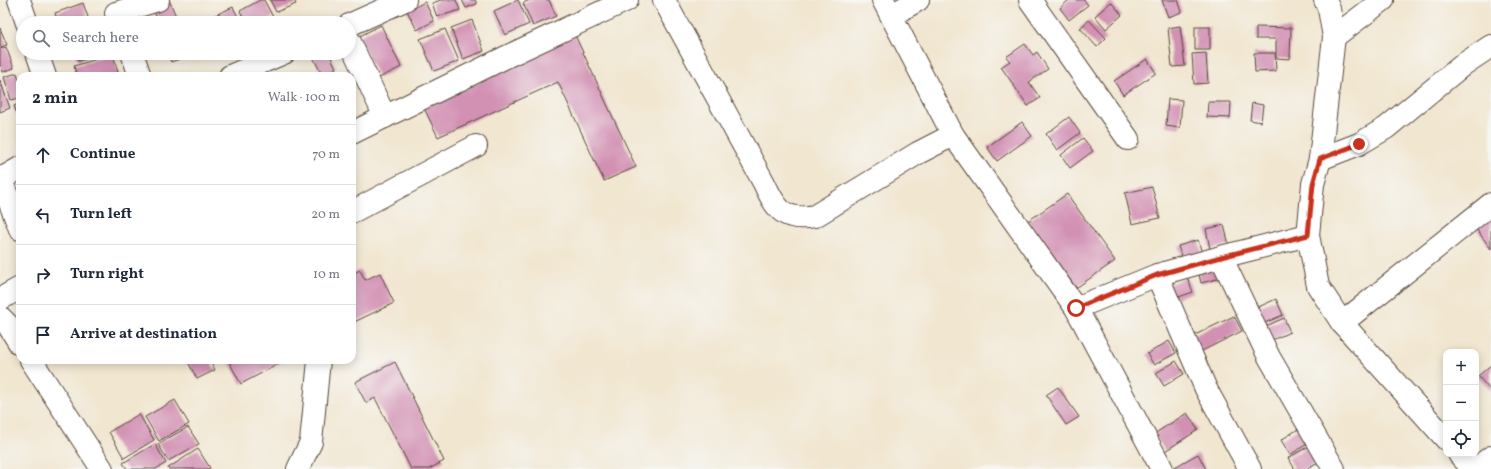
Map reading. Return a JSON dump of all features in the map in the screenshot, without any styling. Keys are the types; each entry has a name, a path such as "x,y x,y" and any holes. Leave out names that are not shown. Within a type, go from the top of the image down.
{"street":[{"path":"19,0 25,16"},
{"path":"116,12 158,0"},
{"path":"356,23 405,0"},
{"path":"356,131 508,56 627,0"},
{"path":"664,0 772,200 786,215 801,219 815,216 918,153 953,135"},
{"path":"918,0 888,7 953,135 1076,308 1162,469"},
{"path":"1030,0 1128,139"},
{"path":"1325,0 1329,9 1334,36 1320,159 1313,184 1308,235 1318,286 1342,323 1443,436"},
{"path":"1334,36 1383,0"},
{"path":"1320,159 1359,144 1386,128 1464,64 1491,46"},
{"path":"356,55 385,117"},
{"path":"39,60 44,72"},
{"path":"134,60 139,72"},
{"path":"239,72 268,60"},
{"path":"356,210 476,146"},
{"path":"16,170 0,178 16,218"},
{"path":"1342,323 1491,204"},
{"path":"1076,308 1157,275 1308,235"},
{"path":"1221,257 1269,357 1334,469"},
{"path":"1157,275 1206,389 1250,469"},
{"path":"0,299 16,290"},
{"path":"0,302 4,321 16,338"},
{"path":"34,364 102,469"},
{"path":"298,469 311,442 319,364"},
{"path":"1462,457 1474,469 1491,457"}],"building":[{"path":"169,0 176,16 156,16 152,7"},
{"path":"260,0 264,0 272,16 242,16 240,11"},
{"path":"270,0 294,0 296,4 276,12"},
{"path":"441,0 456,0 460,10 437,17 432,3"},
{"path":"462,0 475,0 477,4 466,8"},
{"path":"518,0 529,24 505,35 494,11"},
{"path":"530,0 549,0 556,16 533,26 523,3"},
{"path":"1069,0 1084,0 1088,5 1069,20 1060,8"},
{"path":"1162,0 1178,0 1182,12 1168,17"},
{"path":"425,2 434,21 417,30 407,11"},
{"path":"1111,2 1122,15 1106,29 1095,16"},
{"path":"83,3 88,16 56,16 55,13"},
{"path":"233,7 238,16 213,16"},
{"path":"472,20 484,51 463,59 451,28"},
{"path":"1089,20 1106,38 1097,47 1080,28"},
{"path":"381,25 401,67 379,78 358,37"},
{"path":"1180,26 1185,66 1172,67 1168,28"},
{"path":"1195,27 1210,27 1210,50 1195,50"},
{"path":"1256,27 1291,28 1290,59 1276,58 1276,39 1256,39"},
{"path":"0,28 7,45 0,47"},
{"path":"445,29 459,61 434,71 420,39"},
{"path":"574,33 636,167 604,181 558,82 438,137 424,108 532,57 530,53"},
{"path":"1025,44 1033,55 1037,52 1048,69 1029,82 1040,98 1028,106 1001,67 1010,61 1006,57"},
{"path":"6,47 14,68 3,72 0,64 0,49"},
{"path":"1206,53 1208,83 1194,84 1192,54"},
{"path":"1254,53 1275,53 1276,71 1255,72"},
{"path":"1147,59 1156,73 1123,95 1114,81"},
{"path":"94,60 115,60 118,72 76,72 74,66"},
{"path":"314,60 332,60 336,68 328,72 320,72"},
{"path":"16,73 16,99 11,100 4,77"},
{"path":"0,80 10,108 0,112"},
{"path":"1168,99 1182,100 1180,128 1166,126"},
{"path":"1208,102 1231,102 1230,118 1207,117"},
{"path":"1252,103 1263,105 1261,122 1250,120"},
{"path":"1069,117 1080,133 1057,150 1046,134"},
{"path":"1022,122 1032,136 997,161 987,147"},
{"path":"1083,138 1093,151 1070,168 1061,155"},
{"path":"1152,187 1160,218 1132,224 1125,193"},
{"path":"1067,194 1115,261 1076,288 1028,221"},
{"path":"1491,213 1491,249 1474,226"},
{"path":"1224,225 1229,245 1210,249 1206,229"},
{"path":"1198,240 1202,253 1182,259 1178,246"},
{"path":"1218,265 1221,278 1201,283 1198,270"},
{"path":"360,270 365,280 380,273 394,303 356,321 356,272"},
{"path":"1187,277 1193,292 1173,299 1167,285"},
{"path":"1276,299 1283,315 1262,324 1254,309"},
{"path":"1234,316 1242,331 1200,352 1193,336"},
{"path":"1284,318 1290,332 1270,341 1264,327"},
{"path":"1169,341 1176,353 1154,365 1147,354"},
{"path":"1176,361 1184,374 1164,386 1156,373"},
{"path":"395,362 444,461 429,469 411,469 375,398 366,403 355,382"},
{"path":"189,364 212,364 215,370 197,379"},
{"path":"230,364 278,364 241,384"},
{"path":"1491,365 1491,391 1479,377 1479,375"},
{"path":"1058,387 1079,417 1066,425 1046,395"},
{"path":"175,400 189,424 159,441 145,417"},
{"path":"1187,413 1198,430 1165,451 1154,434"},
{"path":"139,414 154,440 124,458 109,432"},
{"path":"1303,426 1313,440 1290,455 1281,440"},
{"path":"188,427 199,444 168,461 158,444"},
{"path":"155,444 166,463 156,469 127,469 123,463"},
{"path":"1311,445 1320,461 1306,469 1295,469 1288,458"},
{"path":"198,449 210,468 168,469 168,468"},
{"path":"1198,454 1206,469 1173,468"}],"route":[{"path":"1076,308 1157,275 1308,235 1313,184 1320,159 1359,144"}]}
